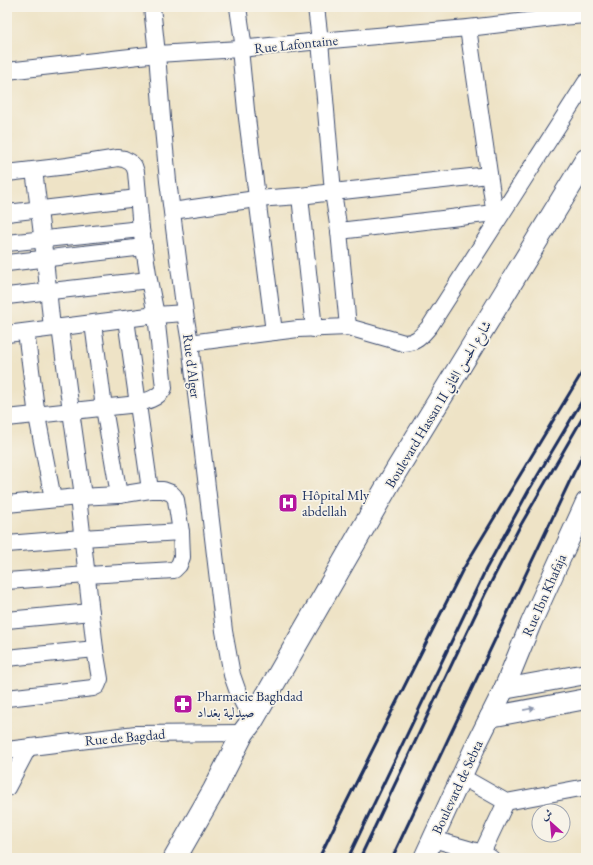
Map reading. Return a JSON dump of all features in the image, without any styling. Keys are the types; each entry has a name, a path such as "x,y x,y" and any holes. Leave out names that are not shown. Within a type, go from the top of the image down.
{"main road":[{"name":"Boulevard Hassan II شارع الحسن الثاني","path":"175,858 248,727 396,472 586,160"}],"street":[{"name":"Rue d'Alger","path":"152,7 172,211 190,343 224,631 232,675 248,727"},
{"path":"238,7 246,110 256,199 274,332"},
{"path":"316,7 333,192 340,231 348,327"},
{"name":"Rue Lafontaine","path":"7,72 157,54 242,49 468,28 586,15"},
{"path":"468,28 495,218"},
{"path":"190,343 274,332 314,328 348,327 404,344 416,341 430,326 495,218 586,82"},
{"path":"7,173 118,158 132,163 136,172 144,248 156,315 164,388 156,397 138,404 7,418"},
{"path":"7,698 96,687 99,685 100,679 82,538 81,496 71,411 48,291 34,170"},
{"path":"172,211 256,199 300,196 489,176"},
{"path":"300,196 314,328"},
{"path":"7,213 138,198"},
{"path":"340,231 495,218"},
{"path":"7,242 142,229"},
{"path":"7,264 144,248"},
{"path":"7,296 149,280"},
{"path":"7,334 156,315 185,313"},
{"path":"126,319 150,490"},
{"path":"93,323 104,408 119,494"},
{"path":"26,332 37,416 53,499"},
{"path":"7,504 81,496 163,490 171,493 176,500 181,532 182,557 179,565 174,570 86,574 7,581"},
{"name":"Rue Ibn Khafaja","path":"504,689 531,623 586,502"},
{"path":"7,544 181,532"},
{"path":"7,620 91,612"},
{"path":"7,658 95,649"},
{"path":"504,689 586,674"},
{"name":"Boulevard de Sebta","path":"424,858 504,689"},
{"path":"490,717 586,699"},
{"name":"Rue de Bagdad","path":"7,750 136,734 248,727"},
{"path":"7,788 28,748"},
{"path":"462,777 506,802 586,787"},
{"path":"432,839 486,855 506,802"}],"railway":[{"path":"319,858 462,571 586,366"},
{"path":"348,858 486,569 529,490 586,394"},
{"path":"360,858 485,594 519,528 586,412"},
{"path":"392,858 586,449"}],"place":[{"name":"Hôpital Mly abdellah","path":"288,503"},
{"name":"Pharmacie Baghdad صيدلية بغداد","path":"183,704"}]}
